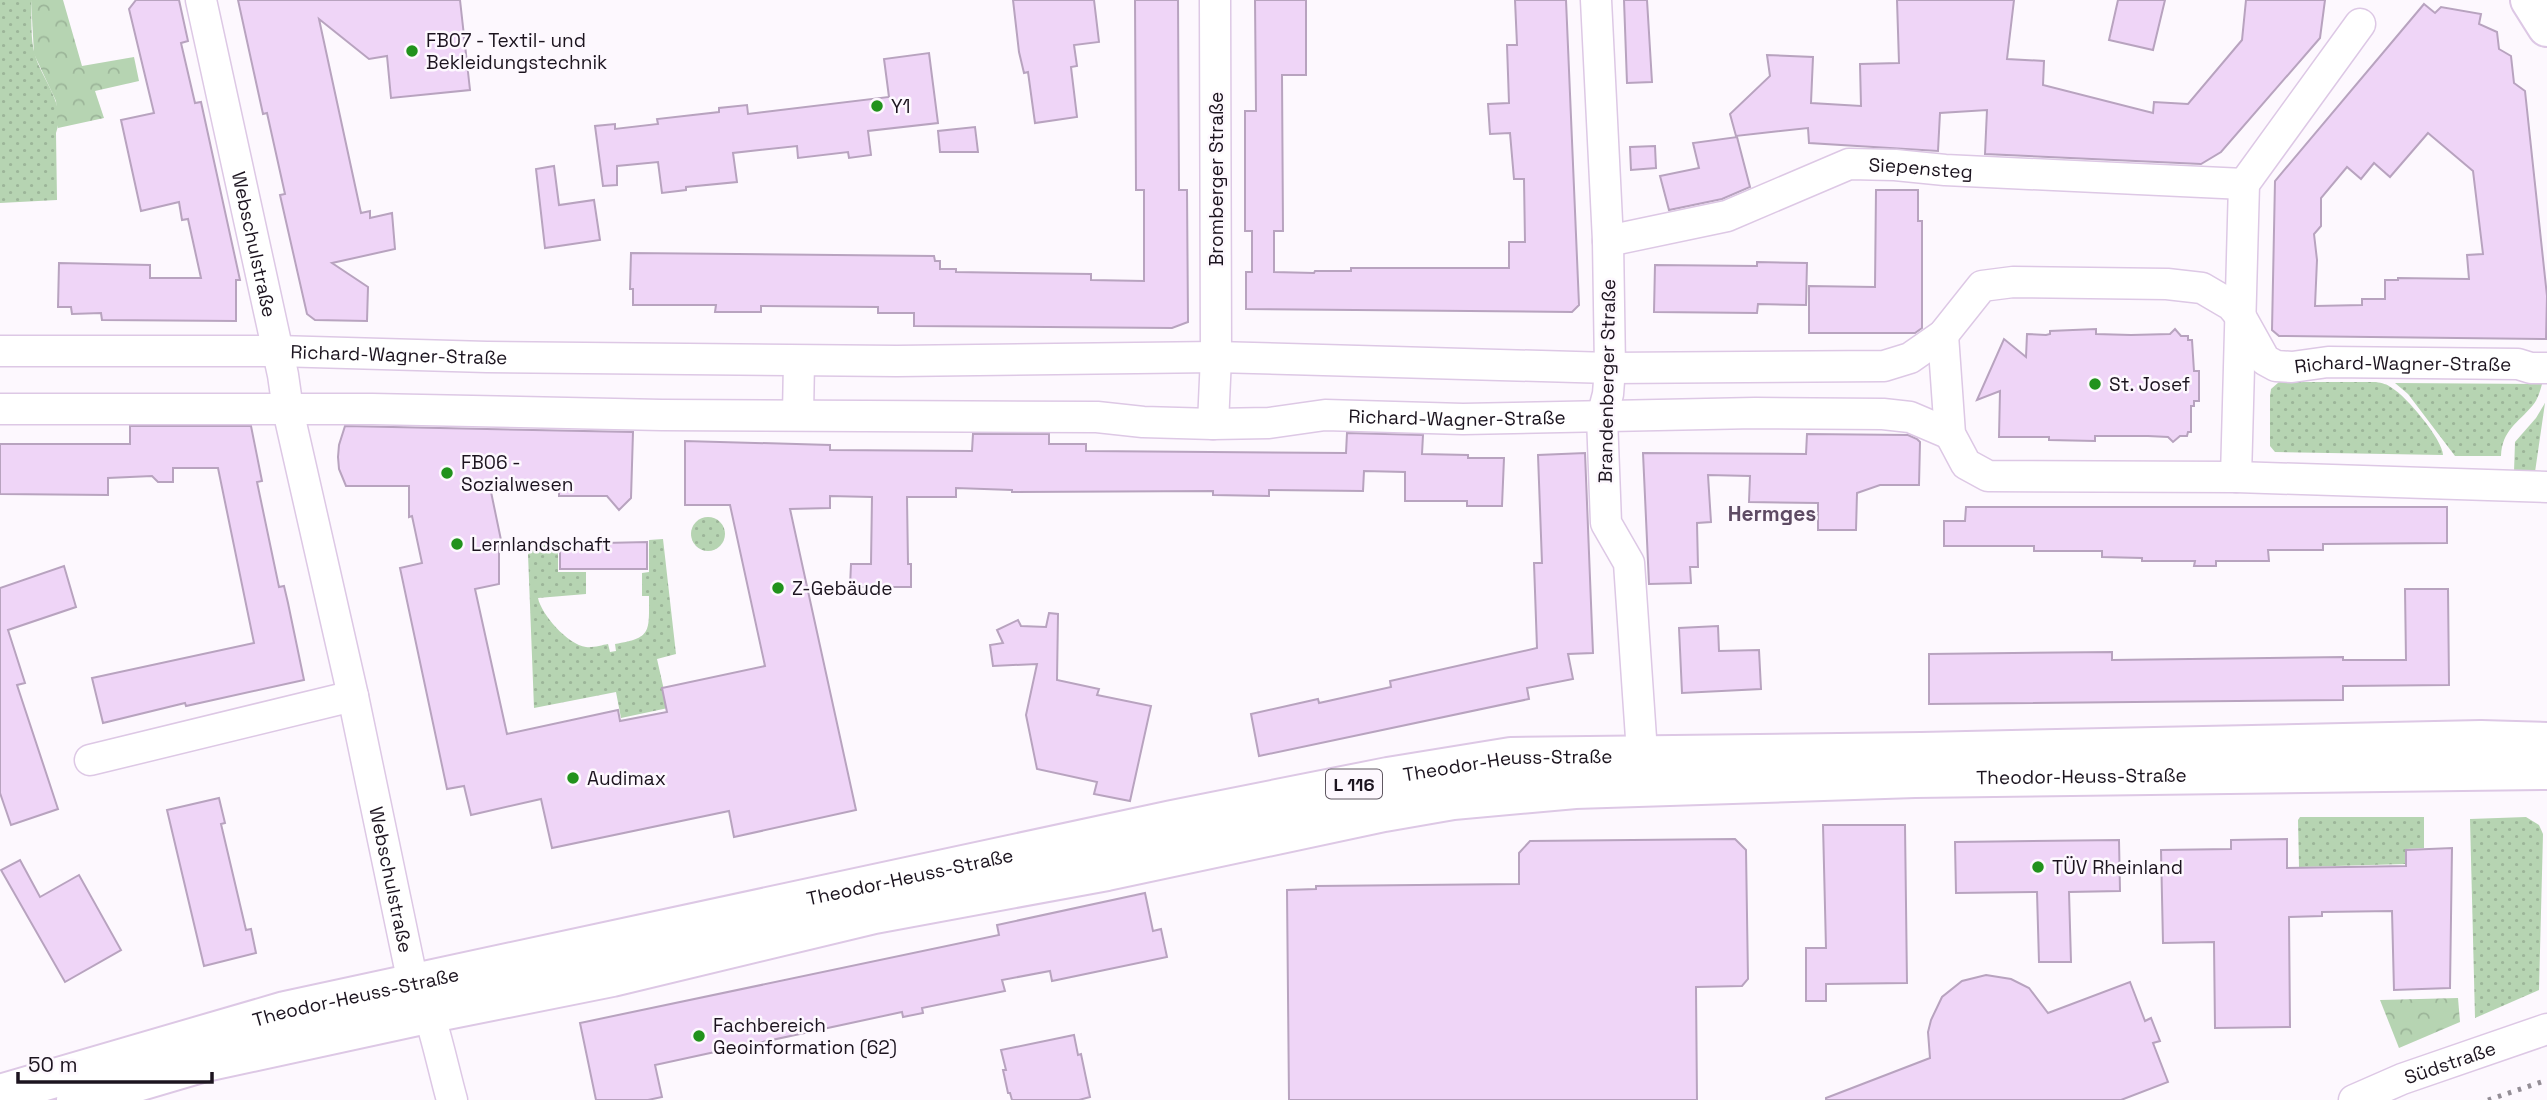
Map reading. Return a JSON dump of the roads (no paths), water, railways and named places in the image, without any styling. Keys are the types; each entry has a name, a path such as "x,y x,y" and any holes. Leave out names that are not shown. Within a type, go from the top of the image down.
{"main road":[{"path":"2530,0 2547,27"},
{"name":"Theodor-Heuss-Straße","path":"193,1051 418,988 1136,828 1388,777 1511,757 2480,740 2547,742"},
{"name":"Theodor-Heuss-Straße","path":"418,988 612,977 874,914 1107,871 1384,812 1496,794 1915,778 2547,770"},
{"name":"L 116","path":"0,1094 193,1051"},
{"name":"L 116","path":"76,1100 193,1051"}],"street":[{"name":"Webschulstraße","path":"201,0 288,410 418,988 452,1100"},
{"name":"Bromberger Straße","path":"1215,0 1216,357"},
{"name":"Brandenberger Straße","path":"1596,0 1608,242 1610,368 1608,394 1602,417 1606,523 1629,563 1642,755"},
{"path":"2236,477 2244,184 2360,24"},
{"name":"Siepensteg","path":"1608,242 1727,216 1849,164 2244,184"},
{"name":"Richard-Wagner-Straße","path":"0,351 277,351 486,357 799,360 1216,357 1610,368 1884,366 1910,358 1943,335 1982,286 2013,282 2192,286 2213,293 2231,305 2241,317 2265,360 2276,366 2341,362 2518,364 2531,368 2547,368"},
{"path":"1943,335 1950,434 1966,464 1988,476 2236,477 2547,487"},
{"path":"1213,424 1216,357"},
{"path":"798,415 799,360"},
{"name":"Richard-Wagner-Straße","path":"0,409 1097,416 1143,422 1213,424 1269,423 1325,415 1464,419 1755,413 1883,414 1910,417 1950,434"},
{"path":"90,760 353,696"},
{"name":"Theodor-Heuss-Straße","path":"1575,789 1642,755"},
{"name":"Südstraße","path":"2354,1100 2402,1079 2547,1029"}],"railway":[{"path":"2488,1100 2547,1080"}],"place":[{"name":"FB07 - Textil- und Bekleidungstechnik","path":"412,51"},
{"name":"Y1","path":"877,106"},
{"name":"St. Josef","path":"2095,384"},
{"name":"FB06 - Sozialwesen","path":"447,473"},
{"name":"Lernlandschaft","path":"457,544"},
{"name":"Z-Gebäude","path":"778,588"},
{"name":"Audimax","path":"573,778"},
{"name":"TÜV Rheinland","path":"2038,867"},
{"name":"Fachbereich Geoinformation (62)","path":"699,1036"}],"district":[{"name":"Hermges","path":"1772,513"}]}
